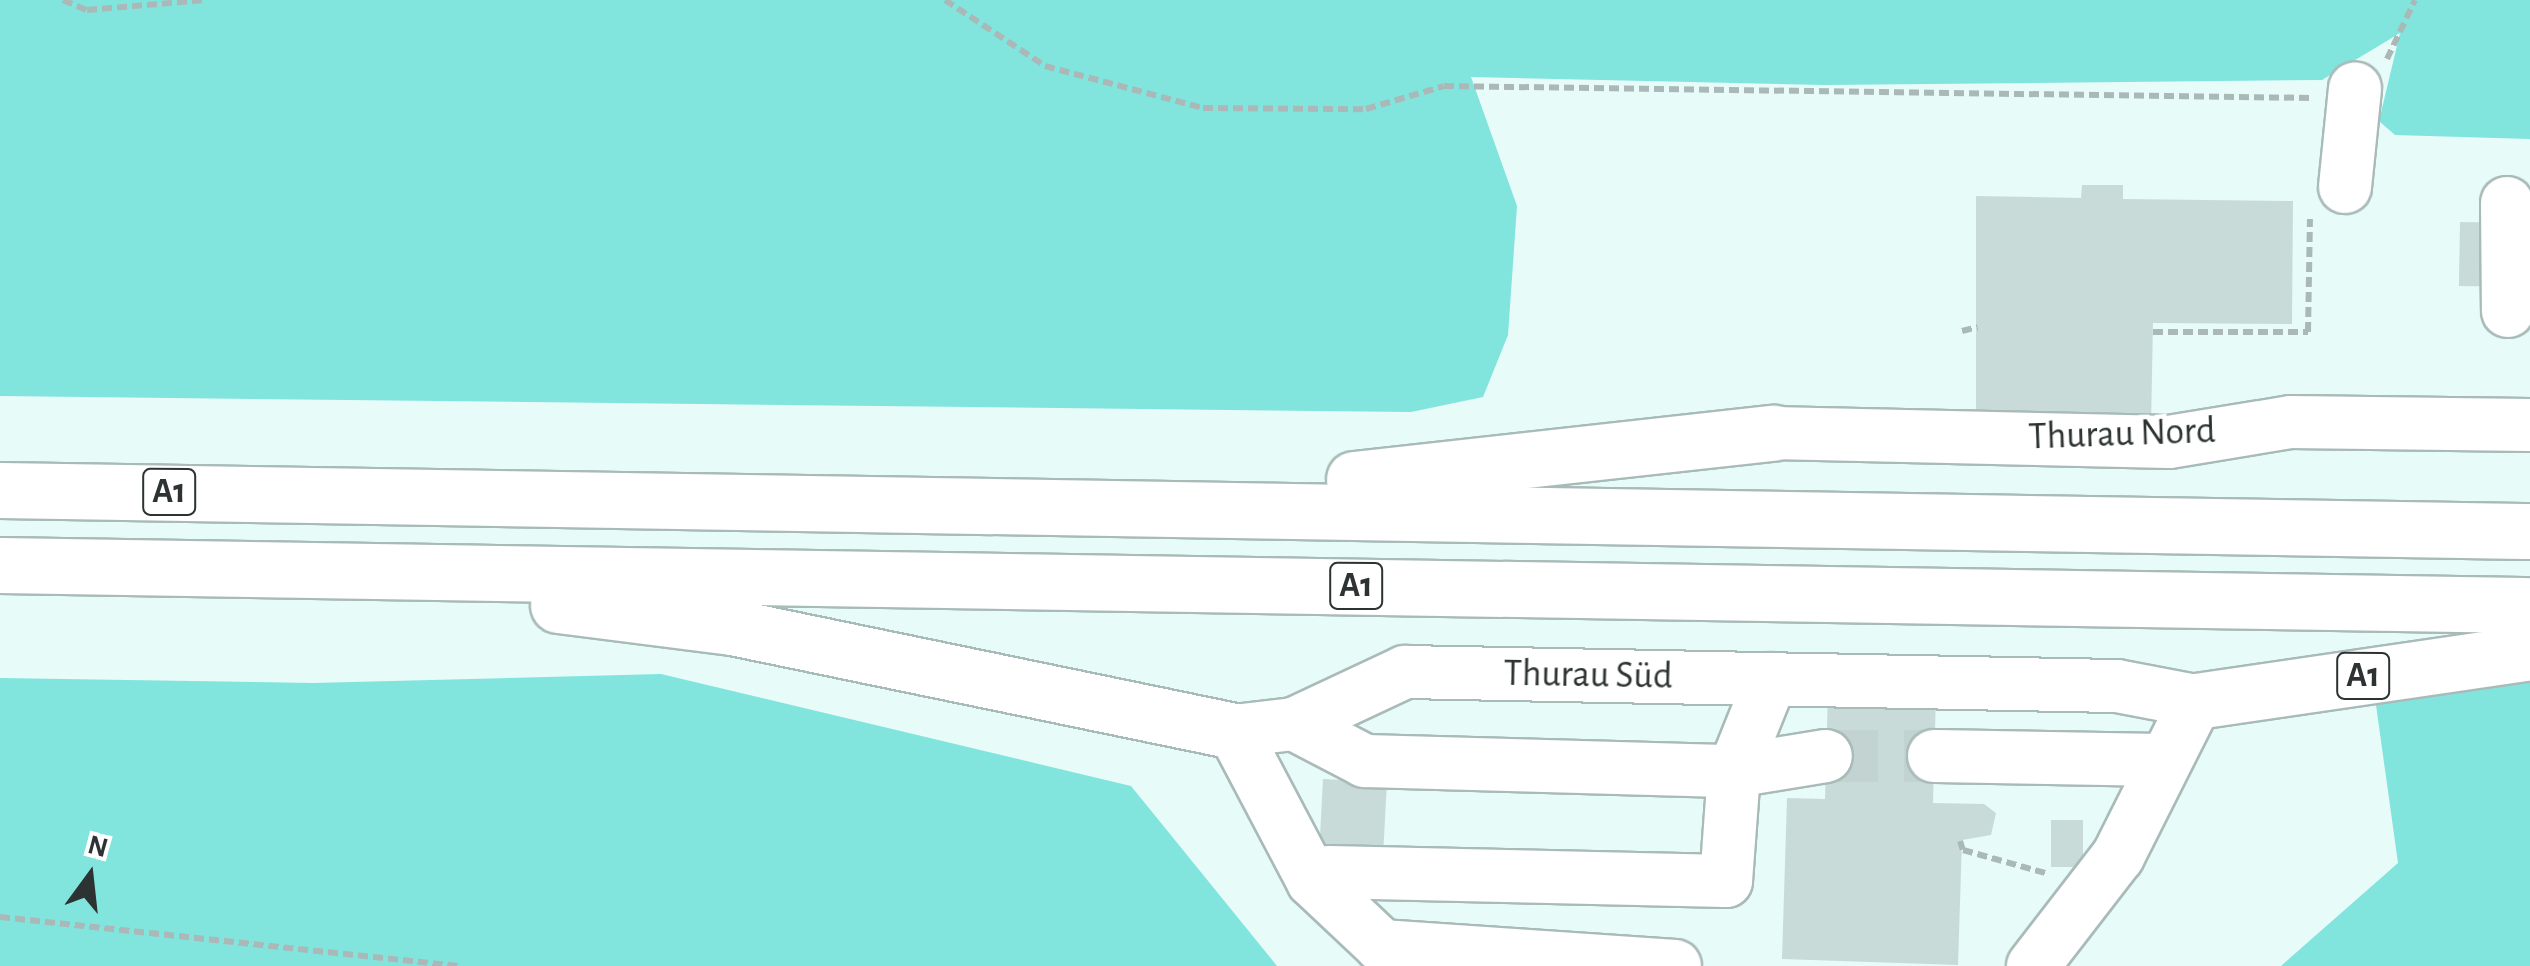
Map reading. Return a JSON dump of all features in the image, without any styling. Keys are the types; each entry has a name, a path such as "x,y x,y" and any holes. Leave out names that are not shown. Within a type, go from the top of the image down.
{"highway":[{"name":"A1","path":"892,502 1482,470 1773,433"},
{"name":"A1","path":"0,490 2530,531"},
{"name":"A1","path":"0,565 2530,605"},
{"name":"A1","path":"182,568 713,624 1234,731"},
{"name":"A1","path":"2196,701 2530,652"}],"lane":[{"path":"2327,99 2328,196"},
{"path":"2507,202 2508,311"},
{"name":"Thurau Nord","path":"1773,433 2169,442 2291,422 2530,425"},
{"name":"Thurau Süd","path":"1234,731 1294,724 1404,672 2117,686 2196,701"},
{"path":"1314,881 1329,872 1726,881 1734,771 1770,679"},
{"path":"2033,966 2118,856 2196,701"},
{"path":"1294,724 1365,761 1734,771 1826,756"},
{"path":"1234,731 1314,881 1382,946 1675,966"},
{"path":"1934,756 2163,760"}],"path":[{"path":"63,0 87,10 205,0"},
{"path":"945,0 1045,66 1202,108 1366,109 1444,86 2327,99 2381,71 2414,0"},
{"path":"2154,332 2308,332 2328,196"},
{"path":"1962,332 1978,327"},
{"path":"0,917 460,966"}],"shaded area":[{"path":"0,0 2530,0 2530,139 2395,135 2379,121 2400,33 2322,80 1824,85 1471,77 1517,206 1508,335 1483,397 1411,412 0,396"},
{"path":"661,674 1131,786 1277,966 0,966 0,678 313,683"},
{"path":"2530,681 2530,966 2281,966 2398,863 2376,705"}],"building":[{"path":"2082,185 2123,185 2123,199 2293,201 2292,324 2153,323 2151,426 1976,421 1976,196 2081,198"},
{"path":"2460,222 2530,223 2529,287 2459,286"},
{"path":"1828,691 1936,695 1933,803 1984,804 1996,813 1991,835 1962,840 1958,965 1782,959 1787,798 1825,799"},
{"path":"1323,779 1387,782 1383,850 1319,847"},
{"path":"2051,820 2083,820 2083,867 2051,867"}],"tunnel":[{"path":"1826,756 1934,756"}]}
